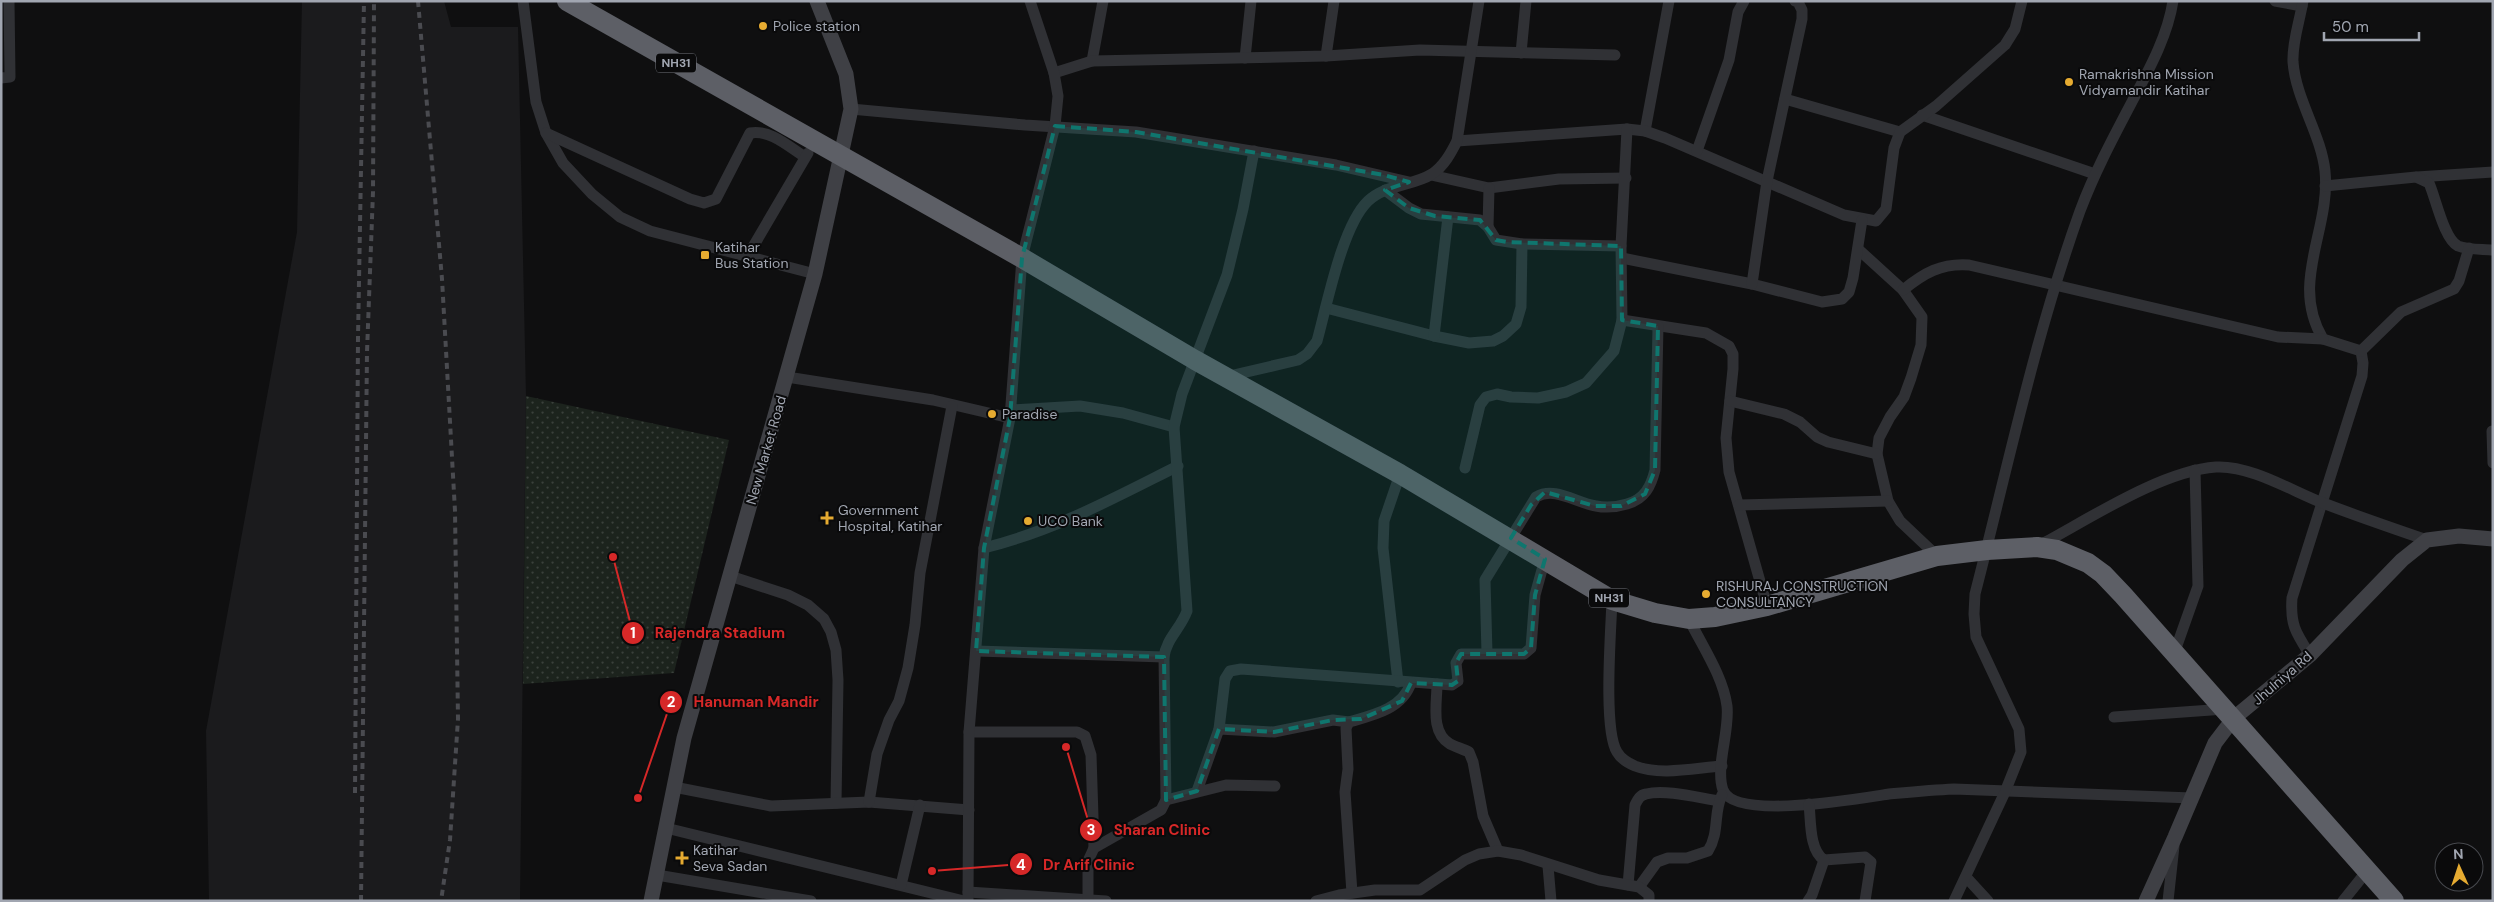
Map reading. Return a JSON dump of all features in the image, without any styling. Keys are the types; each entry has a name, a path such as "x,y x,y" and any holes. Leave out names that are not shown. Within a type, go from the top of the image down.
{"highway":[{"name":"NH31","path":"567,1 785,124 809,150 840,156 1022,258 1195,360 1400,474 1511,538 1568,575 1612,600 1655,613 1689,619 1714,617 1767,606 1937,556 1987,550 2036,548 2071,555 2103,574 2175,651 2394,901"}],"street":[{"path":"1,78 10,77 5,17 9,1"},
{"path":"523,1 536,102 546,133 563,163 592,194 620,218 650,231 815,274"},
{"name":"New Market Road","path":"651,901 684,738 815,274 851,109 846,74 817,1"},
{"path":"967,898 969,732 984,548 1010,414 1022,258 1055,126 1058,96 1054,73 1030,1"},
{"path":"1092,62 1103,1"},
{"path":"1245,58 1249,4 1252,1"},
{"path":"1326,56 1334,1"},
{"path":"1225,377 1298,360 1307,354 1317,341 1344,245 1356,219 1368,201 1385,190 1431,175 1448,159 1457,141 1479,1"},
{"path":"1521,54 1526,1"},
{"path":"1644,132 1669,1"},
{"path":"1697,151 1729,60 1738,12 1744,1"},
{"path":"1752,284 1767,182 1802,20 1802,10 1795,1"},
{"path":"1457,141 1627,130 1644,132 1697,151 1844,215 1862,220 1876,221 1886,209 1894,148 1900,132 1936,106 2005,45 2015,29 2022,1"},
{"path":"1954,901 2005,792 2021,752 2019,729 1976,638 1974,614 1976,594 2026,385 2054,285 2095,174 2154,59 2173,1"},
{"path":"2275,1 2303,4 2293,60 2296,79 2325,171 2325,186 2309,281 2308,303 2314,324 2323,339"},
{"path":"1054,73 1092,62 1326,56 1420,50 1616,55"},
{"path":"1785,98 1900,132"},
{"path":"851,109 994,123 1136,132 1336,165 1409,182"},
{"path":"1922,116 2095,174"},
{"path":"1465,468 1480,404 1486,397 1497,394 1511,397 1538,398 1566,392 1586,383 1614,351 1622,320 1621,246 1627,130"},
{"path":"546,133 690,199 704,203 716,199 750,133 759,131 809,150 747,256"},
{"path":"1094,848 1161,810 1166,800 1165,647 1182,624 1187,611 1174,427 1182,394 1227,275 1243,209 1254,151"},
{"path":"2325,186 2493,172"},
{"path":"1431,175 1490,188 1559,179 1626,178"},
{"path":"2416,177 2429,184 2449,240 2458,246 2493,250"},
{"path":"1488,226 1490,188"},
{"path":"1385,190 1409,208 1421,214 1470,217 1480,220 1488,226 1496,240 1522,244 1621,246"},
{"path":"1434,336 1448,217"},
{"path":"1622,258 1752,284 1822,302 1842,299 1849,292 1862,220"},
{"path":"1326,308 1434,336 1469,343 1493,341 1516,324 1521,307 1522,244"},
{"path":"2361,351 2401,312 2454,289 2459,281 2469,248"},
{"path":"1858,250 1903,290 1922,317 1921,345 1904,397 1890,417 1879,438 1877,454 1888,501 1900,521 1937,556"},
{"path":"1903,290 1922,274 1937,267 1955,264 1969,265 2278,337 2323,339 2361,351"},
{"path":"1622,320 1706,333 1729,346 1733,354 1734,369 1726,438 1727,457 1732,487 1740,505 1767,606"},
{"path":"1487,653 1485,580 1536,497 1545,492 1607,507 1634,502 1644,494 1651,484 1655,470 1658,326"},
{"path":"2310,655 2293,628 2290,615 2292,598 2362,376 2363,363 2361,351"},
{"path":"786,377 894,393 952,406 1010,414 1080,406 1124,413 1174,427"},
{"path":"1730,401 1784,414 1800,422 1817,437 1828,442 1877,454"},
{"path":"868,802 877,754 889,720 899,701 908,668 915,625 920,573 952,406"},
{"path":"2492,431 2493,463"},
{"path":"984,548 1026,538 1070,520 1178,466"},
{"path":"2036,548 2161,480 2196,470 2218,467 2242,469 2323,503 2427,540 2459,536 2493,539"},
{"path":"2175,651 2198,586 2196,470"},
{"path":"1398,682 1383,548 1384,521 1400,474"},
{"path":"1740,505 1888,501"},
{"name":"Jhulniya Rd","path":"2146,901 2229,714 2310,655 2402,560 2427,540"},
{"path":"1197,791 1219,729 1225,679 1230,671 1242,669 1452,685 1458,681 1456,663 1461,654 1524,654 1531,648 1534,603 1545,559"},
{"path":"730,576 788,595 808,604 824,619 832,632 836,650 838,680 836,803"},
{"path":"1612,600 1610,722 1616,751 1624,760 1636,766 1655,770 1722,766"},
{"path":"1633,886 1657,862 1668,858 1687,858 1708,851 1717,830 1727,708 1724,690 1689,619"},
{"path":"976,651 1164,657"},
{"path":"1219,729 1274,732 1333,720 1349,722 1395,706 1407,695 1412,683"},
{"path":"1437,684 1437,729 1442,737 1451,745 1469,752 1473,762 1481,809 1498,851"},
{"path":"2114,717 2229,714"},
{"path":"1349,722 1346,728 1348,768 1345,792 1352,893"},
{"path":"969,732 1077,732 1085,736 1090,755 1094,848 1088,861 1088,899"},
{"path":"1166,800 1226,785 1275,786"},
{"path":"674,787 771,806 796,807 868,802 969,810"},
{"path":"1633,886 1635,805 1639,797 1645,794 1721,796 1756,804 1850,802 1920,791 1954,789 2192,798"},
{"path":"1809,804 1814,848 1818,856 1824,860 1865,857 1871,862 1865,901"},
{"path":"901,886 920,805"},
{"path":"666,828 901,886 967,898 1088,899 1106,901"},
{"path":"2168,901 2175,837"},
{"path":"1316,901 1352,893 1422,895 1464,860 1479,854 1498,851 1521,855 1548,866 1599,880 1633,886 1649,895 1649,901"},
{"path":"1808,901 1812,895 1824,860"},
{"path":"1548,866 1550,901"},
{"path":"2343,901 2367,871"},
{"path":"657,875 811,901"},
{"path":"1966,878 1988,901"}],"highlighted area":[{"path":"1055,126 1136,132 1384,175 1409,182 1385,190 1409,208 1435,216 1480,220 1496,240 1621,246 1622,320 1658,326 1655,470 1645,494 1621,506 1595,506 1545,492 1531,505 1511,538 1545,559 1535,595 1531,648 1524,654 1461,654 1456,663 1458,681 1452,685 1411,683 1402,701 1361,719 1333,720 1274,732 1219,729 1197,791 1166,800 1164,657 976,651 984,548 1010,418 1022,258"}],"shaded area":[{"path":"302,1 444,1 451,27 518,27 526,396 520,901 209,901 206,731 297,232"},
{"path":"526,396 729,440 674,673 523,684"}],"railway":[{"path":"355,793 358,338 364,1"},
{"path":"361,901 367,352 373,192 374,1"},
{"path":"418,1 442,279 455,511 458,719 450,840 441,901"}],"place":[{"name":"Police station","path":"763,26"},
{"name":"Ramakrishna Mission Vidyamandir Katihar","path":"2069,82"},
{"name":"Katihar Bus Station","path":"705,255"},
{"name":"Paradise","path":"992,414"},
{"name":"Government Hospital, Katihar","path":"827,518"},
{"name":"UCO Bank","path":"1028,521"},
{"name":"Rajendra Stadium","path":"613,557"},
{"name":"RISHURAJ CONSTRUCTION CONSULTANCY","path":"1706,594"},
{"name":"Sharan Clinic","path":"1066,747"},
{"name":"Hanuman Mandir","path":"638,798"},
{"name":"Katihar Seva Sadan","path":"682,858"},
{"name":"Dr Arif Clinic","path":"932,871"}]}
